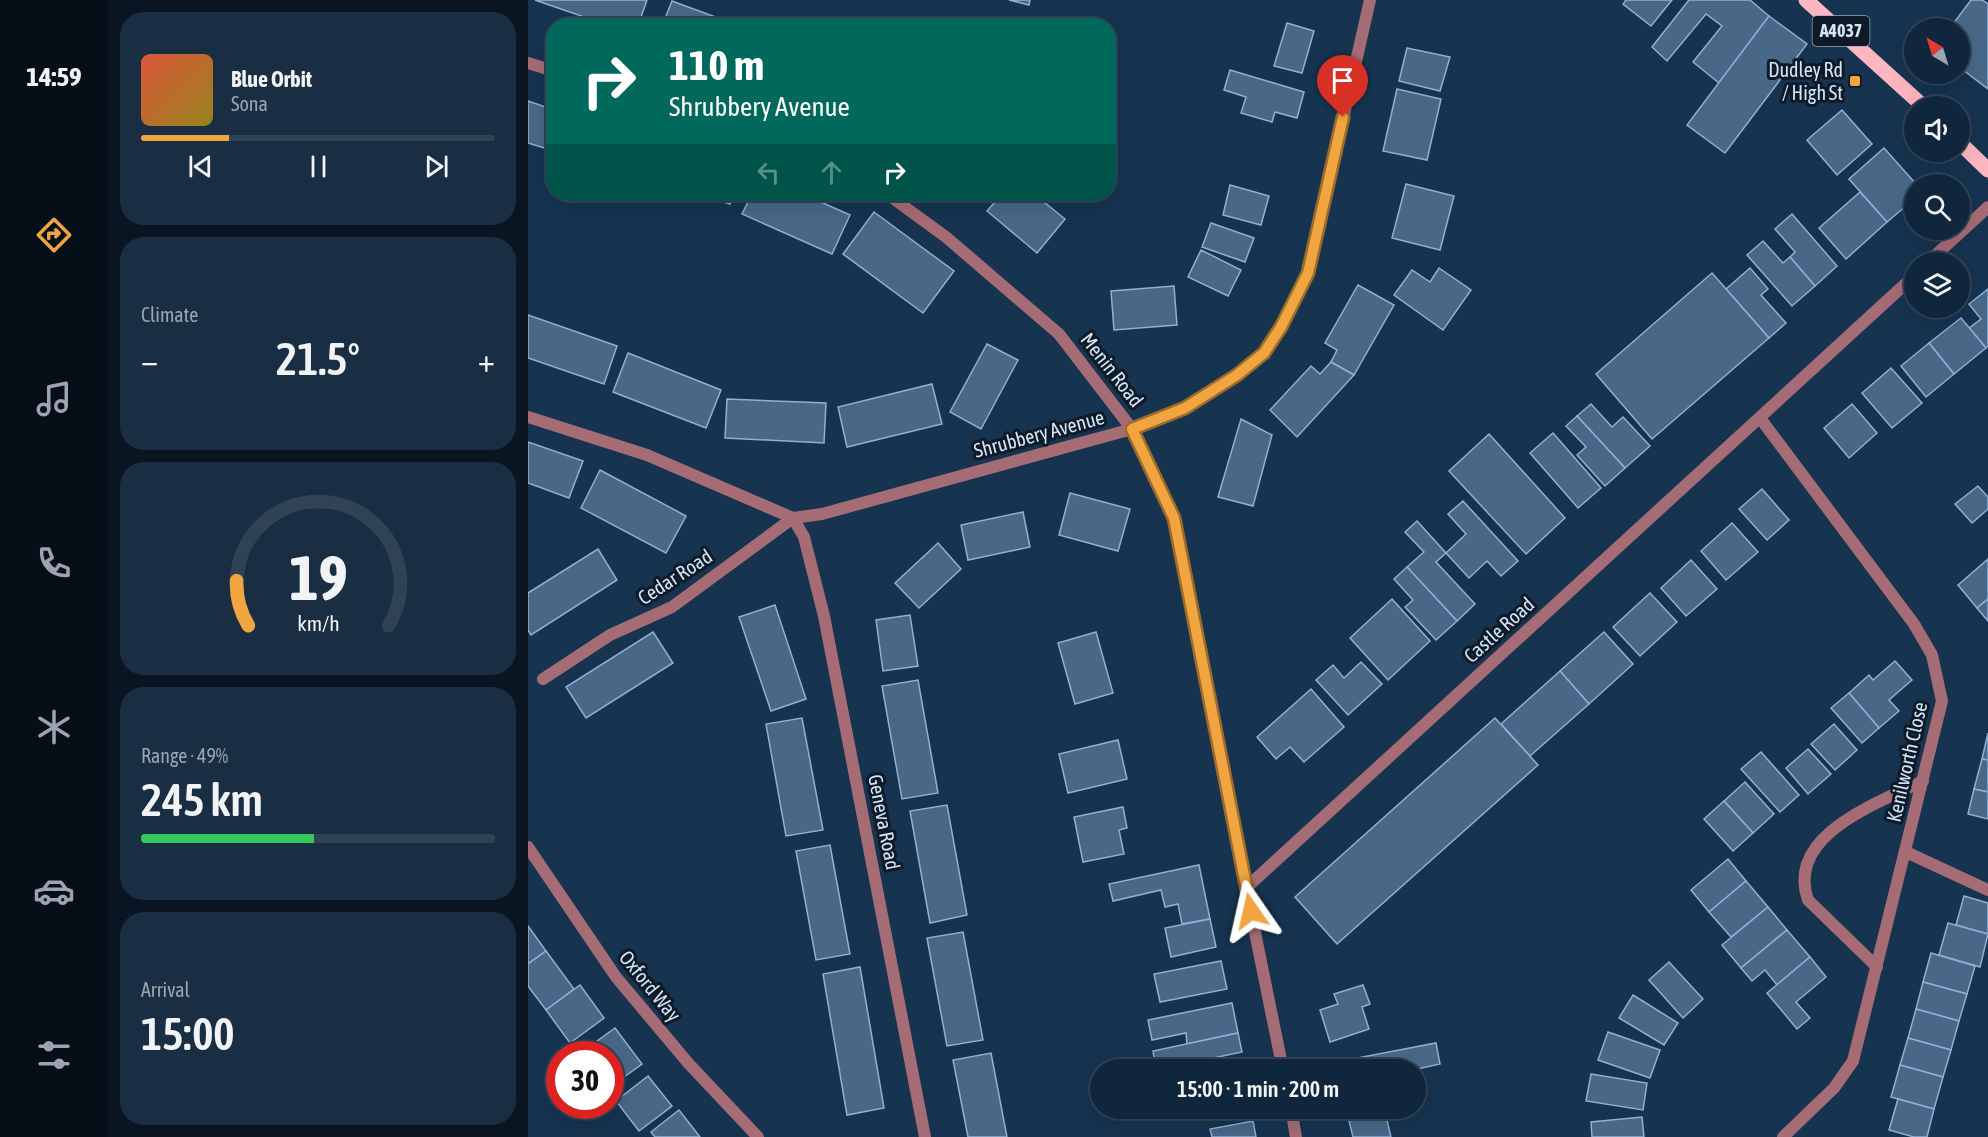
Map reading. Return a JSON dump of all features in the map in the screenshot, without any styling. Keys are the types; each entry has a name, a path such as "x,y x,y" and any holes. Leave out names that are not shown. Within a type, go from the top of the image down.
{"main road":[{"name":"A4037","path":"1806,0 1912,96"},
{"path":"1970,153 1988,170"}],"street":[{"name":"Shrubbery Avenue","path":"793,518 822,514 1132,429 1185,408 1237,375 1264,353 1281,327 1308,273 1370,0"},
{"path":"528,63 546,69"},
{"name":"Menin Road","path":"897,201 946,237 1059,334 1132,429 1174,518 1246,888"},
{"path":"1940,252 1988,207"},
{"name":"Castle Road","path":"1246,888 1904,285"},
{"path":"528,417 647,455 793,518"},
{"name":"Kenilworth Close","path":"1760,418 1914,624 1932,655 1942,701 1853,1061 1834,1088 1783,1137"},
{"name":"Cedar Road","path":"543,678 610,635 672,607 793,518"},
{"name":"Geneva Road","path":"793,518 804,537 824,616 925,1137"},
{"path":"1877,967 1808,900 1803,886 1803,872 1816,846 1831,831 1851,817 1923,781"},
{"name":"Oxford Way","path":"528,847 616,977 689,1064 758,1137"},
{"path":"1906,852 1988,890"},
{"path":"1246,888 1281,1059"},
{"path":"1293,1119 1296,1137"}],"building":[{"path":"535,0 647,0 641,18 587,18"},
{"path":"1009,0 1030,0 1029,5"},
{"path":"1626,0 1672,0 1651,26 1623,4"},
{"path":"1689,0 1750,0 1769,16 1719,83 1693,62 1722,26 1706,14 1667,61 1652,47"},
{"path":"1971,0 1982,0 1988,4 1988,89 1970,75 1970,18 1958,18"},
{"path":"672,1 718,18 665,18"},
{"path":"1769,16 1807,44 1725,153 1687,125"},
{"path":"1287,23 1314,31 1302,73 1274,66"},
{"path":"1407,48 1450,57 1440,91 1399,81"},
{"path":"1230,70 1304,92 1297,118 1275,112 1272,122 1241,113 1246,97 1224,90"},
{"path":"1397,89 1441,99 1427,160 1383,151"},
{"path":"528,101 546,107 546,149 528,143"},
{"path":"1842,110 1872,144 1837,175 1807,140"},
{"path":"1884,148 1907,174 1904,174 1904,208 1887,222 1849,179"},
{"path":"1406,184 1454,196 1440,250 1392,238"},
{"path":"1230,185 1269,196 1261,225 1223,215"},
{"path":"1860,192 1887,222 1846,259 1819,228"},
{"path":"748,201 819,201 850,215 832,254 742,214"},
{"path":"996,201 1043,201 1065,219 1037,253 987,211"},
{"path":"874,212 954,271 923,313 843,254"},
{"path":"1792,214 1837,266 1815,286 1790,257 1795,252 1775,229"},
{"path":"1211,223 1254,238 1245,262 1202,247"},
{"path":"1763,241 1783,263 1790,257 1815,286 1792,306 1747,255"},
{"path":"1201,250 1241,270 1228,296 1188,277"},
{"path":"1439,268 1471,290 1443,330 1394,295 1412,270 1430,282"},
{"path":"1750,268 1768,289 1761,295 1786,323 1769,338 1726,289"},
{"path":"1712,273 1769,338 1652,439 1596,374"},
{"path":"1358,285 1394,305 1354,375 1331,362 1337,350 1325,343"},
{"path":"1174,286 1177,325 1114,330 1111,291"},
{"path":"1988,289 1988,346 1986,348 1969,328 1981,319 1970,303"},
{"path":"528,315 617,346 604,384 528,358"},
{"path":"1961,318 1986,348 1954,374 1929,343"},
{"path":"1929,343 1954,374 1926,397 1901,366"},
{"path":"987,344 1018,360 981,429 950,412"},
{"path":"628,353 721,390 706,428 613,392"},
{"path":"1331,362 1354,375 1297,437 1270,410 1311,366 1320,374"},
{"path":"1891,368 1922,403 1892,428 1862,393"},
{"path":"932,384 942,424 847,447 838,407"},
{"path":"727,399 826,403 824,443 725,438"},
{"path":"1591,404 1612,427 1623,417 1650,446 1625,468 1577,416"},
{"path":"1852,404 1877,433 1849,458 1824,428"},
{"path":"1577,416 1625,468 1605,486 1577,455 1586,447 1566,426"},
{"path":"1241,419 1272,435 1253,506 1218,497"},
{"path":"1553,433 1601,488 1578,508 1530,453"},
{"path":"1489,434 1565,518 1526,554 1449,471"},
{"path":"528,442 583,461 569,498 528,483"},
{"path":"600,470 686,516 666,553 581,508"},
{"path":"1978,486 1988,497 1988,509 1972,523 1955,504"},
{"path":"1762,489 1789,520 1767,540 1739,509"},
{"path":"1070,493 1130,509 1118,551 1059,535"},
{"path":"1463,501 1518,561 1501,576 1487,561 1469,578 1446,553 1466,534 1448,514"},
{"path":"1023,512 1030,547 968,560 961,525"},
{"path":"1417,521 1446,553 1436,562 1475,604 1457,621 1407,567 1424,552 1405,532"},
{"path":"1732,523 1758,552 1726,580 1701,551"},
{"path":"938,543 961,569 919,608 895,583"},
{"path":"598,549 617,580 531,635 528,630 528,593"},
{"path":"1988,559 1988,599 1977,608 1958,585"},
{"path":"1691,560 1717,589 1686,616 1661,588"},
{"path":"1407,567 1457,621 1436,640 1405,607 1413,600 1394,579"},
{"path":"1650,593 1677,622 1640,656 1613,627"},
{"path":"1392,599 1430,641 1388,680 1350,638"},
{"path":"1988,599 1988,621 1977,608"},
{"path":"775,605 806,699 771,711 739,617"},
{"path":"910,615 918,666 883,671 876,620"},
{"path":"653,632 673,663 586,718 566,687"},
{"path":"1096,632 1113,693 1075,704 1058,643"},
{"path":"1604,632 1633,664 1589,704 1560,671"},
{"path":"1895,661 1912,680 1889,700 1899,711 1879,728 1849,693 1869,675 1873,680"},
{"path":"1361,662 1382,684 1348,715 1316,680 1333,665 1344,678"},
{"path":"1560,671 1589,704 1530,756 1501,724"},
{"path":"918,680 938,793 902,799 882,686"},
{"path":"1311,689 1344,727 1304,762 1290,747 1276,759 1257,737"},
{"path":"1849,693 1879,728 1862,743 1831,708"},
{"path":"802,718 823,830 786,836 766,724"},
{"path":"1495,718 1538,765 1337,944 1295,897"},
{"path":"1834,724 1857,750 1835,770 1811,744"},
{"path":"1988,733 1988,760 1982,759"},
{"path":"1118,740 1127,779 1068,793 1059,754"},
{"path":"1808,749 1831,774 1808,794 1786,768"},
{"path":"1761,752 1799,795 1780,812 1741,769"},
{"path":"1982,759 1988,760 1988,792 1974,789"},
{"path":"1745,782 1774,814 1753,833 1724,801"},
{"path":"1974,789 1988,792 1988,819 1968,814"},
{"path":"1724,801 1753,833 1733,851 1704,819"},
{"path":"947,805 967,915 930,923 910,811"},
{"path":"1123,807 1127,828 1119,830 1124,854 1083,862 1074,817"},
{"path":"830,845 850,954 816,960 796,851"},
{"path":"1728,859 1746,881 1709,912 1691,890"},
{"path":"1199,865 1210,919 1182,924 1178,904 1165,907 1161,890 1113,901 1109,884"},
{"path":"1746,881 1768,907 1731,937 1709,912"},
{"path":"1964,896 1988,903 1988,934 1956,925"},
{"path":"1768,907 1787,930 1741,968 1722,945"},
{"path":"1210,919 1216,947 1171,957 1165,928"},
{"path":"1948,923 1988,934 1980,967 1939,955"},
{"path":"528,926 546,951 528,964"},
{"path":"1787,930 1810,957 1777,985 1765,970 1752,981 1741,968"},
{"path":"963,932 983,1040 947,1046 927,938"},
{"path":"546,951 574,989 546,1010 528,986 528,964"},
{"path":"1931,953 1975,966 1967,994 1923,982"},
{"path":"1810,957 1826,977 1796,1002 1810,1018 1797,1029 1767,993"},
{"path":"1221,961 1227,989 1160,1002 1154,974"},
{"path":"1669,962 1703,999 1683,1018 1649,980"},
{"path":"860,967 884,1108 847,1115 823,974"},
{"path":"1923,982 1967,994 1959,1021 1916,1009"},
{"path":"580,985 604,1018 573,1041 569,1041 546,1010"},
{"path":"1363,985 1370,1004 1362,1007 1369,1029 1330,1042 1320,1010 1338,1004 1334,994"},
{"path":"1633,995 1678,1023 1664,1045 1619,1018"},
{"path":"1232,1003 1238,1033 1187,1044 1186,1033 1152,1040 1148,1020"},
{"path":"1916,1009 1959,1021 1951,1050 1908,1038"},
{"path":"615,1028 642,1064 624,1077 624,1041 597,1041"},
{"path":"1608,1032 1660,1050 1650,1078 1598,1060"},
{"path":"1238,1033 1242,1052 1209,1059 1154,1059 1153,1051"},
{"path":"1908,1038 1951,1050 1943,1077 1900,1065"},
{"path":"1436,1043 1440,1064 1426,1067 1426,1059 1352,1059"},
{"path":"991,1053 1007,1137 968,1137 953,1060"},
{"path":"1900,1065 1943,1077 1934,1109 1891,1097"},
{"path":"1591,1074 1647,1083 1643,1110 1586,1101"},
{"path":"648,1076 672,1106 639,1131 624,1111 624,1095"},
{"path":"1898,1099 1934,1109 1927,1137 1914,1137 1889,1130"},
{"path":"679,1110 700,1137 655,1137 651,1132"},
{"path":"1642,1117 1644,1137 1592,1137 1591,1122"},
{"path":"1387,1119 1391,1137 1353,1137 1349,1121"},
{"path":"1253,1121 1256,1137 1212,1137 1210,1129"}],"place":[{"name":"Dudley Rd / High St","path":"1855,81"}],"route":[{"path":"1251,911 1174,518 1132,429 1185,408 1237,375 1264,353 1281,327 1308,273 1343,117"}]}
